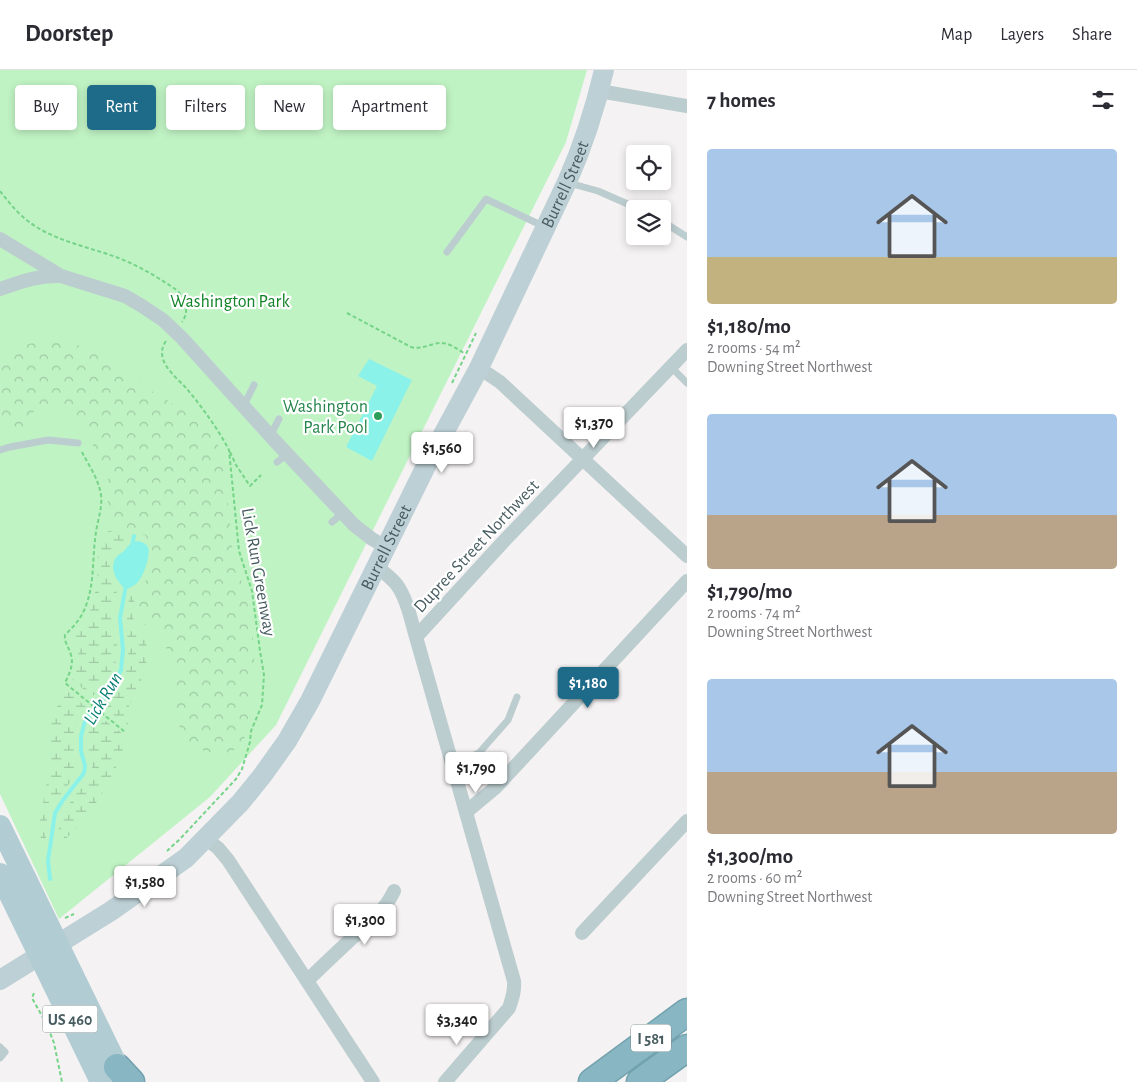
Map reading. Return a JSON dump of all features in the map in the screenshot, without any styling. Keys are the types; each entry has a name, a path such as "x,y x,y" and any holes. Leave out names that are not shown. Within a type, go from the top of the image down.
{"highway":[{"name":"I 581","path":"592,1082 687,1012"},
{"name":"I 581","path":"640,1082 685,1049"},
{"path":"650,1082 685,1049"},
{"path":"575,1082 615,1064"}],"main road":[{"name":"US 460","path":"0,826 49,950"},
{"name":"US 460","path":"0,874 49,950 119,1078"}],"street":[{"name":"Burrell Street","path":"0,980 111,911 186,858 240,803 287,742 310,701 426,466 481,364 567,182 581,148 604,70"},
{"path":"599,92 687,106"},
{"path":"0,239 61,276"},
{"path":"0,289 46,275 61,276 125,296 163,320 194,350 244,405 270,436 282,458 337,518 354,526 386,547"},
{"name":"Dupree Street Northwest","path":"416,637 503,542 687,350"},
{"path":"481,364 687,556"},
{"path":"376,566 396,584 403,595 514,981 513,998 508,1008 445,1082"},
{"path":"466,812 496,787 687,581"},
{"path":"582,933 687,822"},
{"path":"206,838 228,860 374,1082"},
{"path":"307,981 385,906 394,891"}],"lane":[{"path":"567,182 626,204"},
{"path":"446,252 486,199 545,227"},
{"path":"671,227 687,237"},
{"path":"671,367 687,382"},
{"path":"244,405 254,385"},
{"path":"270,436 279,419"},
{"path":"0,450 48,440 78,443"},
{"path":"453,765 479,752 508,720 517,697"},
{"path":"0,1047 5,1052 0,1058"}],"path":[{"name":"Lick Run Greenway","path":"0,190 9,203 22,216 50,234 121,259 145,270 178,290 185,301 187,313 185,319 162,347 165,363 196,400 229,450 239,551 252,591 264,674 262,705 251,731 250,742 242,769 236,779 199,820 166,851"},
{"path":"347,314 416,349 441,343 452,346 481,364"},
{"path":"78,443 101,491 101,508 96,532 91,587 86,606 80,619 65,635 64,642 72,656 70,673 65,683 125,732"},
{"path":"229,450 236,465 250,486 262,475"},
{"path":"63,919 79,911"},
{"path":"34,993 32,998 47,1025 54,1043 62,1082"}],"green space":[{"name":"Washington Park","path":"0,70 587,70 566,142 276,725 210,797 59,919 0,794"},
{"path":"45,340 71,343 98,352 128,371 153,392 198,418 216,440 223,457 233,554 246,596 252,629 255,667 247,689 250,709 245,737 238,748 224,754 206,752 189,742 179,726 175,708 177,679 171,656 165,646 164,634 158,625 151,623 144,625 139,620 137,597 148,577 153,555 150,543 145,535 137,533 127,536 122,528 111,523 107,506 110,489 107,474 98,461 92,442 78,418 60,404 40,405 29,417 25,430 9,433 0,421 0,351"},
{"path":"114,529 124,539 124,545 113,558 110,566 111,574 118,586 113,614 117,653 111,674 92,697 72,679 79,658 72,638 83,626 90,612 97,585 98,553 107,532"},
{"path":"130,591 135,603 133,622 146,641 148,654 144,674 129,706 128,728 104,709 120,687 127,666 127,615"},
{"path":"66,689 86,707 78,719 74,731 74,777 49,812 46,824 46,839 41,845 40,821 52,753 50,735 52,720"},
{"path":"99,716 127,737 110,781 91,811 75,831 57,843 61,816 78,791 88,781 93,771 86,743 88,730"}],"water":[{"name":"Washington Park Pool","path":"369,359 412,380 372,461 346,447 377,386 358,376"},
{"path":"137,541 146,544 148,547 149,553 146,566 139,581 125,589 114,574 114,560 131,544"}],"waterway":[{"name":"Lick Run","path":"132,546 134,536"},
{"name":"Lick Run","path":"50,879 48,861 55,813 84,773 85,766 81,751 81,736 85,721 112,688 121,670 123,650 120,618 126,585"}],"place":[{"name":"Washington Park Pool","path":"378,416"}]}
